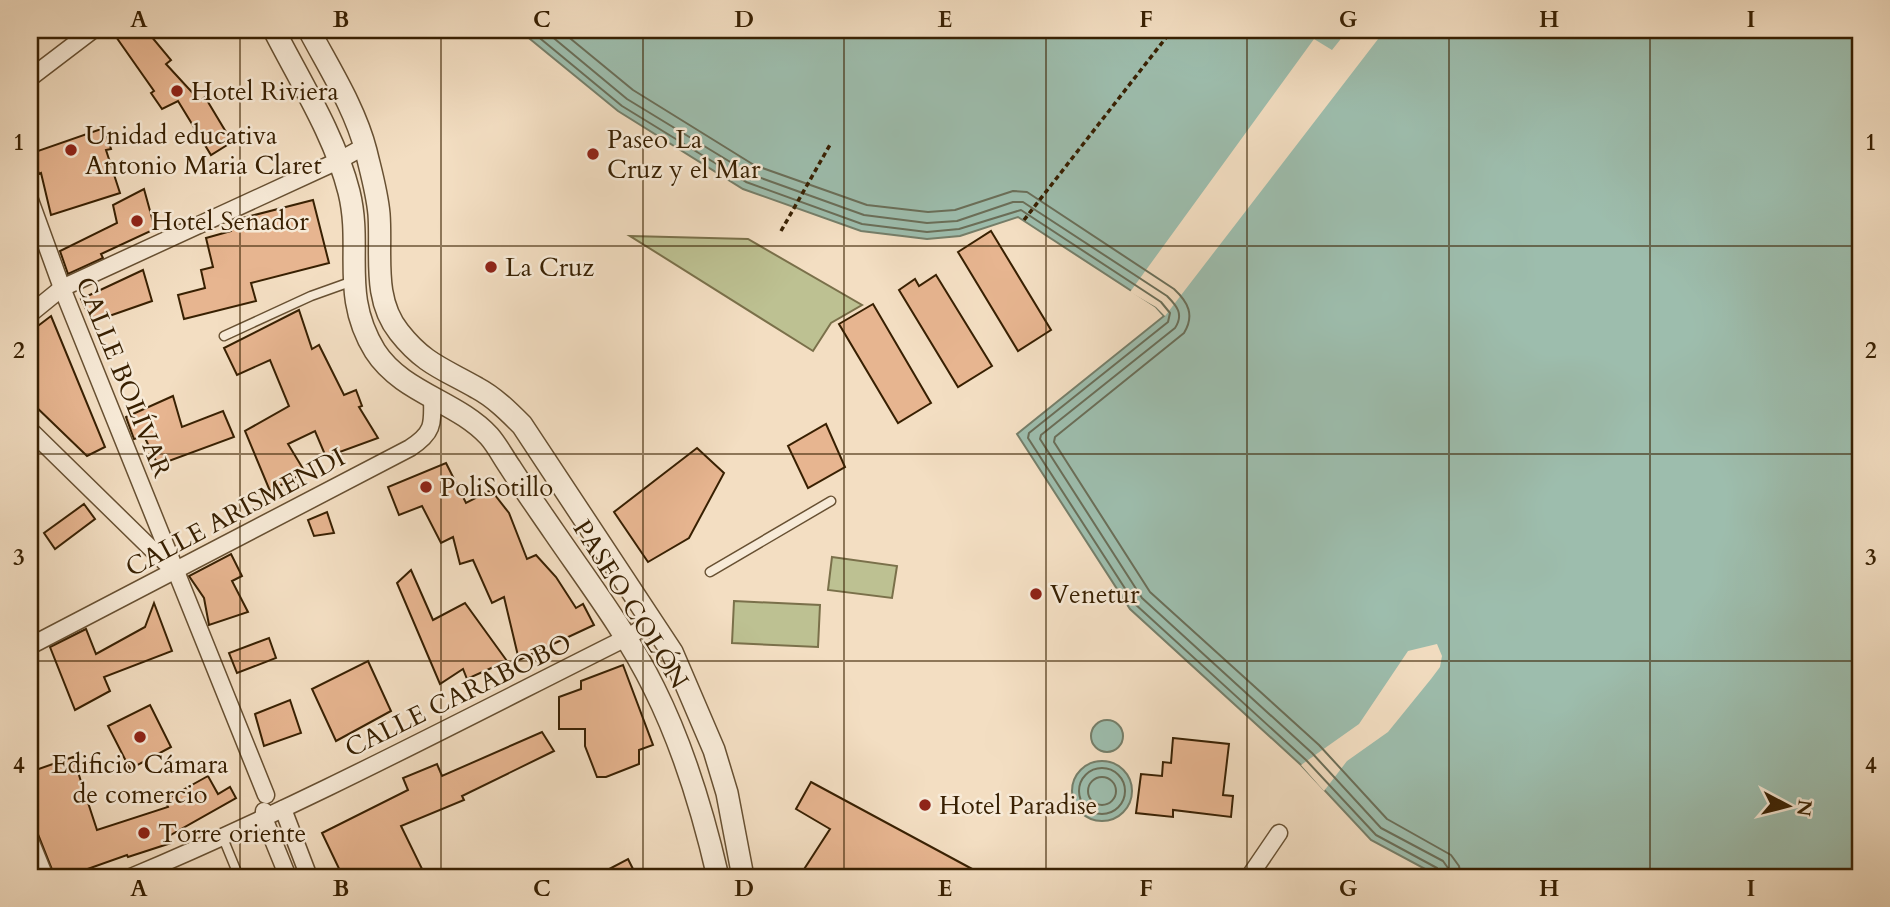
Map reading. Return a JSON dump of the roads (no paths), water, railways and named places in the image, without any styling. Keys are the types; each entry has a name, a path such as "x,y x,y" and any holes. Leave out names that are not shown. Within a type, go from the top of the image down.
{"street":[{"path":"30,78 93,30"},
{"name":"PASEO COLÓN","path":"274,30 340,160 353,215 353,281 362,321 377,355 405,381 457,412 490,437 626,638 654,687 679,743 702,812 718,877"},
{"name":"PASEO COLÓN","path":"309,30 352,113 365,146 377,201 380,290 393,323 419,355 477,387 506,408 522,425 672,652 711,741 727,793 743,877"},
{"path":"30,314 62,288 365,146"},
{"name":"CALLE BOLÍVAR","path":"30,200 174,571 266,796"},
{"name":"CALLE ARISMENDI","path":"30,646 423,439 433,423 432,399"},
{"path":"480,429 506,408"},
{"path":"30,430 174,571"},
{"name":"CALLE CARABOBO","path":"131,877 283,809 626,638 652,622"},
{"path":"266,796 283,809 309,877"},
{"path":"266,796 264,818 285,876"},
{"path":"1249,877 1279,833"},
{"path":"30,840 45,877"}],"lane":[{"path":"224,336 321,292 353,281"},
{"path":"710,572 831,501"},
{"path":"223,838 239,877"}],"water":[{"path":"519,30 1860,30 1860,877 1440,877 1371,840 1301,765 1130,609 1017,434 1164,316 1156,307 1018,217 960,236 927,239 861,231 743,189 618,111"},
{"path":"1107,720 1118,725 1123,736 1118,747 1107,752 1096,747 1091,736 1096,725"},
{"path":"1102,761 1119,766 1127,774 1132,791 1127,808 1119,816 1102,821 1085,816 1077,808 1072,791 1077,774 1085,766"}],"place":[{"name":"Hotel Riviera","path":"177,91"},
{"name":"Unidad educativa Antonio Maria Claret","path":"71,150"},
{"name":"Paseo La Cruz y el Mar","path":"593,154"},
{"name":"Hotel Senador","path":"137,221"},
{"name":"La Cruz","path":"491,267"},
{"name":"PoliSotillo","path":"426,487"},
{"name":"Venetur","path":"1036,594"},
{"name":"Edificio Cámara de comercio","path":"140,737"},
{"name":"Hotel Paradise","path":"925,805"},
{"name":"Torre oriente","path":"144,833"}]}
